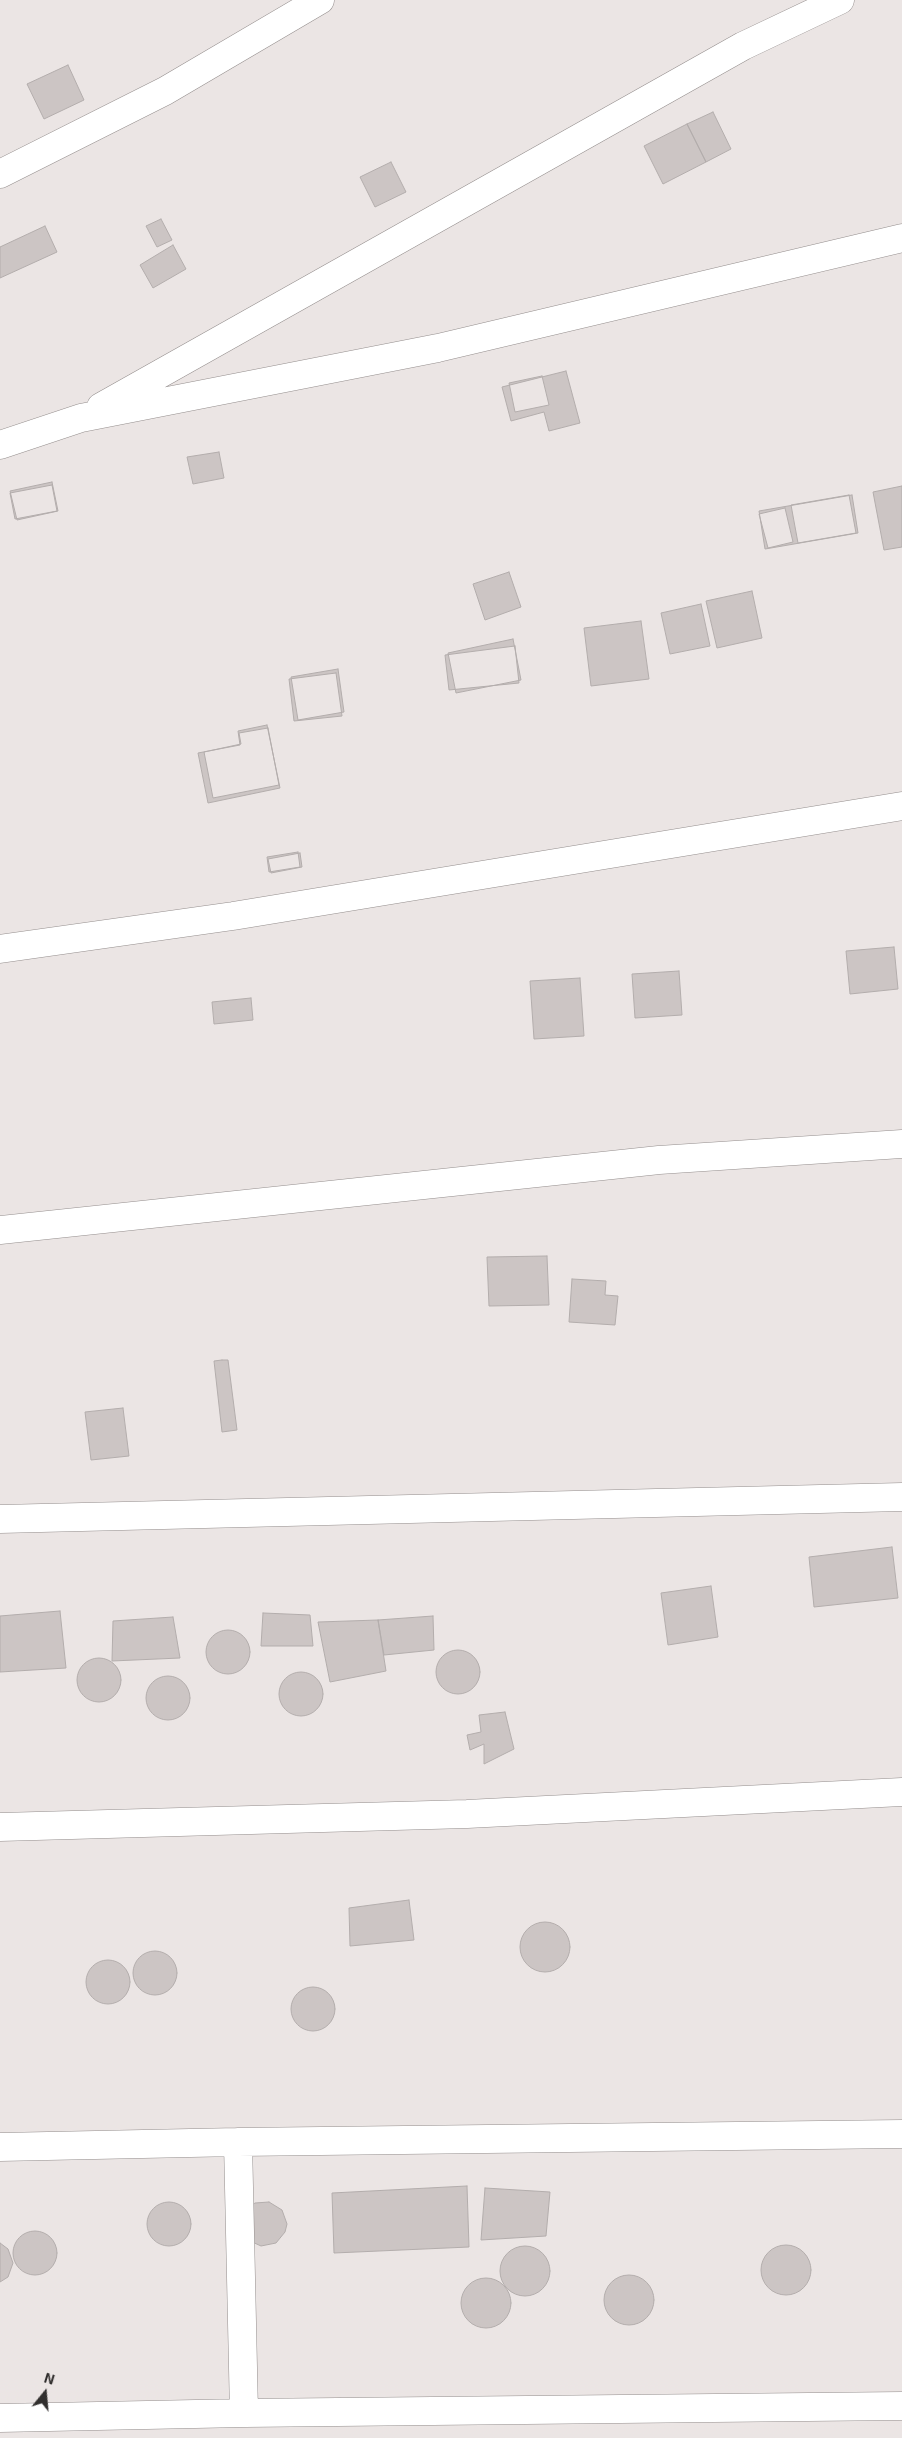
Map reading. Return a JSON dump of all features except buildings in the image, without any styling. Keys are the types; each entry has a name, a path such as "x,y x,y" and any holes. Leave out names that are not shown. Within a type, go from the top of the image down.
{"street":[{"path":"0,174 165,91 320,0"},
{"path":"81,418 743,46 840,0"},
{"path":"0,444 81,418 438,348 902,238"},
{"path":"0,949 242,914 902,806"},
{"path":"0,1230 659,1160 902,1144"},
{"path":"0,1519 902,1498"},
{"path":"0,1827 467,1814 902,1792"},
{"path":"0,2147 238,2142 902,2134"},
{"path":"238,2142 244,2413"},
{"path":"0,2418 244,2413 902,2406"}]}
